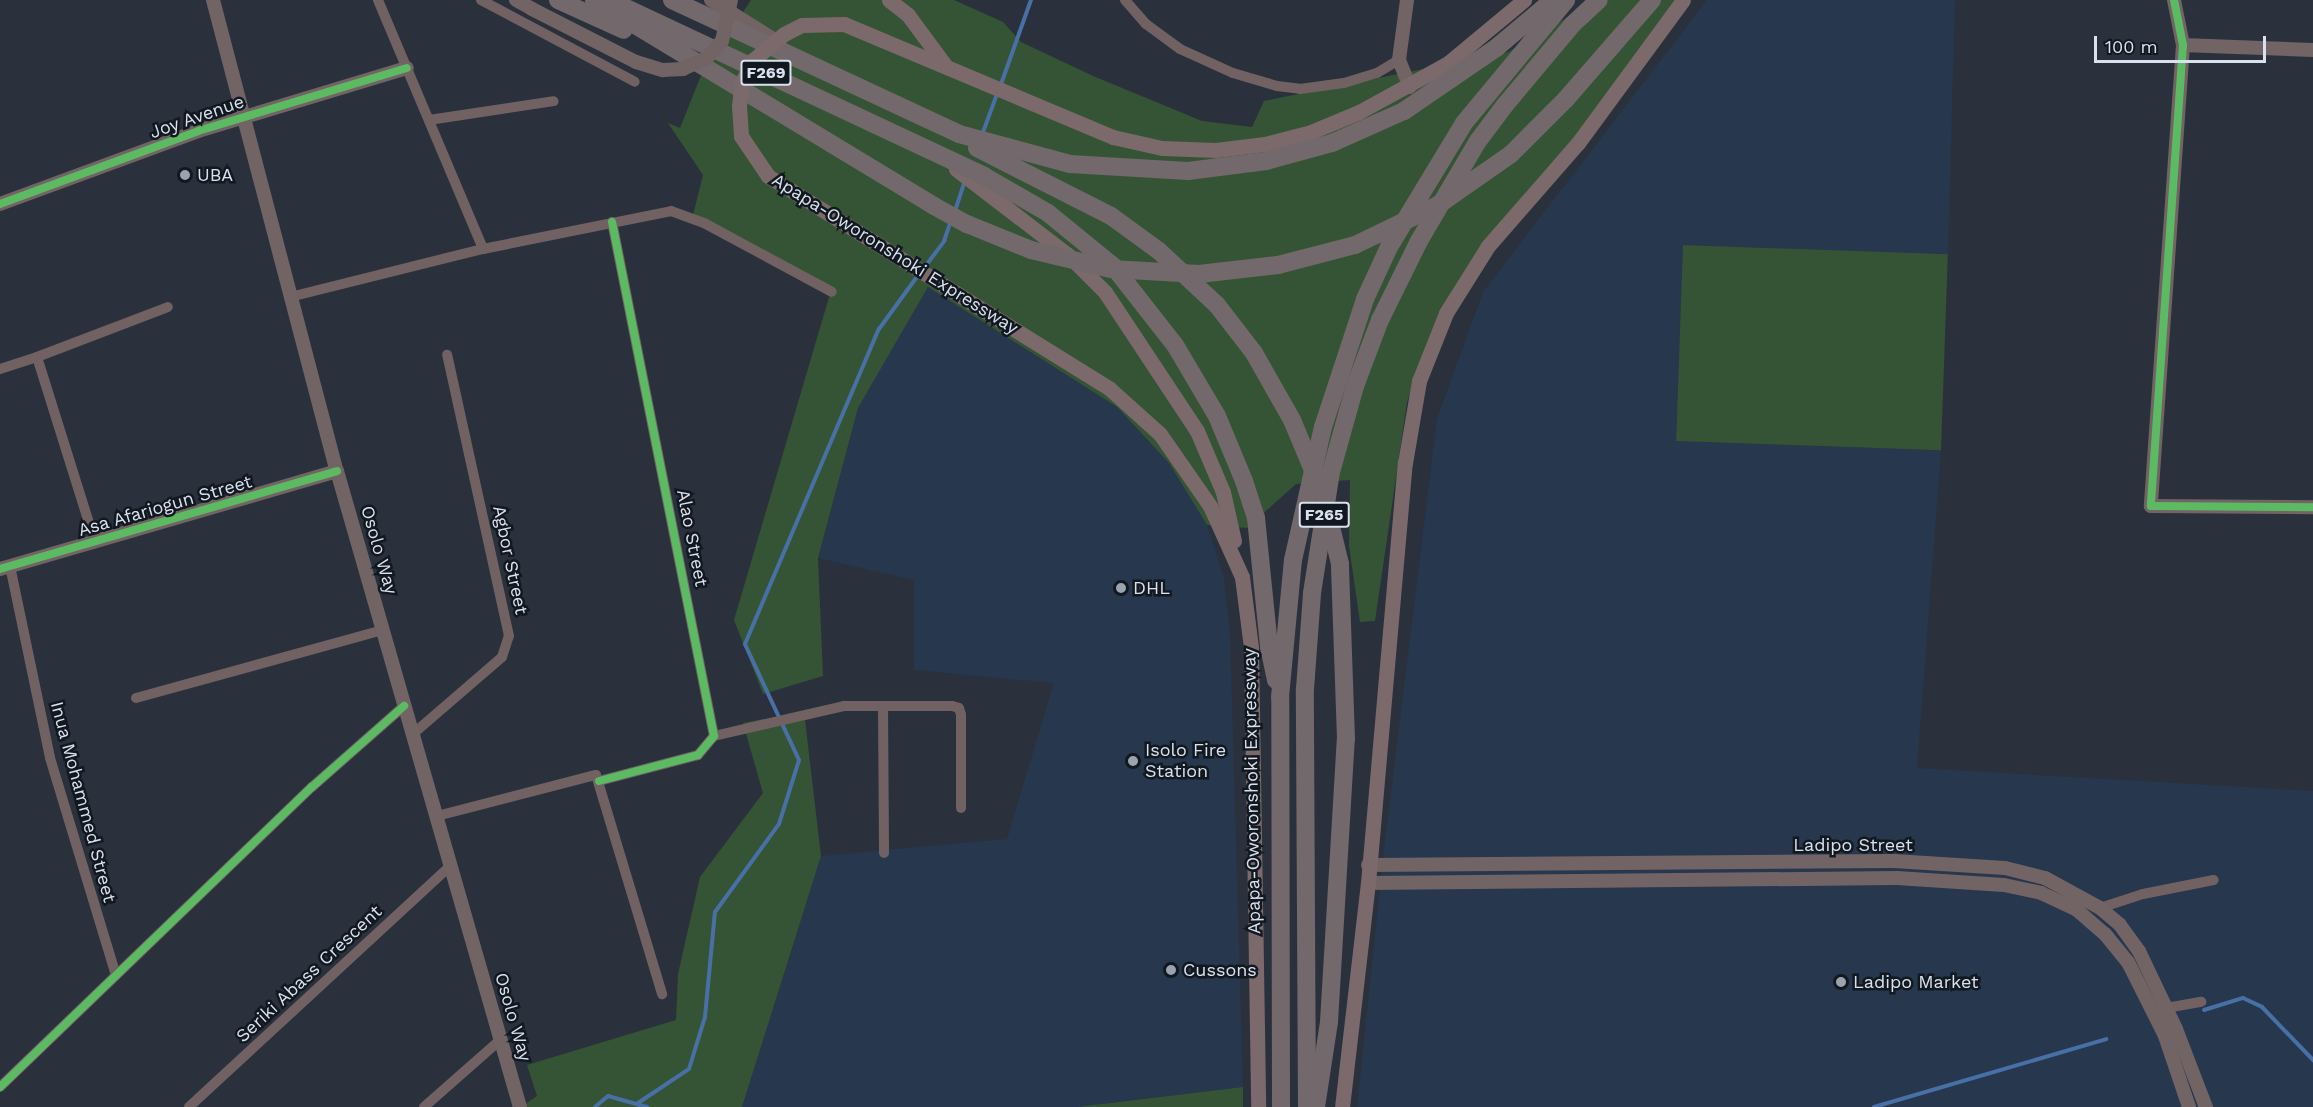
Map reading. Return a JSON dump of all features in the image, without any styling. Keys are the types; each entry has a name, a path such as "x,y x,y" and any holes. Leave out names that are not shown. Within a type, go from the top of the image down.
{"highway":[{"path":"558,0 685,58"},
{"path":"594,0 685,58 967,224 1031,250 1111,269 1200,273 1278,265 1355,245 1438,205 1511,154 1566,99 1652,0"},
{"name":"F269","path":"609,0 923,146 982,181"},
{"name":"F269","path":"672,0 811,64 958,137 994,150"},
{"path":"994,150 1070,164 1125,170 1188,171 1266,161 1332,143 1404,111 1496,48 1554,0"},
{"name":"Apapa-Oworonshoki Expressway","path":"1281,1107 1280,696 1293,560 1303,506 1341,366 1365,299 1389,247 1464,123 1566,0"},
{"name":"F265","path":"1314,1103 1305,688 1312,593 1331,472 1364,364 1419,241 1478,141 1573,24 1599,0"},
{"path":"994,150 1111,216 1159,251 1217,305 1254,353 1292,420 1323,494 1340,564 1346,739 1339,899 1314,1103"},
{"path":"982,181 1048,213 1113,266 1176,345 1217,416 1256,518 1269,647 1280,696"}],"main road":[{"name":"Osolo Way","path":"213,0 294,296 337,471 520,1107"},
{"path":"516,0 636,63 663,69 683,69 707,58 722,41 731,0"},
{"path":"711,0 811,64"},
{"path":"889,0 908,15 947,68"},
{"path":"1407,0 1399,60 1410,87"},
{"name":"Apapa-Oworonshoki Expressway","path":"1257,1107 1252,854 1254,705 1242,577 1191,474 1137,411 1095,379 768,176 741,136 739,106 742,82 753,60 784,34 802,25 844,24 1113,137 1162,148 1216,150 1265,144 1311,132 1410,87 1448,63 1524,0"},
{"path":"1342,1107 1368,883 1406,455 1413,404 1431,347 1460,286 1488,246 1578,143 1683,0"},
{"path":"2174,0 2182,45 2151,506 2313,507"},
{"path":"2182,45 2313,50"},
{"name":"Joy Avenue","path":"0,204 245,116 407,68"},
{"path":"982,181 1068,255 1105,292 1160,370 1197,431 1223,492 1242,577"},
{"name":"Asa Afariogun Street","path":"5,568 337,471"},
{"name":"Ladipo Street","path":"1368,865 1894,861 2005,868 2045,878 2100,908 2120,925 2139,951 2166,1008 2206,1107"},
{"name":"Ladipo Street","path":"1368,883 1897,878 2004,885 2041,893 2077,910 2105,934 2128,962 2165,1036 2189,1107"}],"street":[{"path":"378,0 483,249"},
{"path":"481,0 635,81"},
{"path":"1125,0 1146,24 1180,49 1233,73 1277,86 1300,89 1344,83 1377,73 1399,60"},
{"path":"429,120 554,101"},
{"path":"294,296 483,249 658,213 683,214 832,292"},
{"name":"Alao Street","path":"612,222 714,736"},
{"path":"0,369 168,307"},
{"name":"Agbor Street","path":"414,733 502,657 509,636 447,355"},
{"path":"37,357 95,542"},
{"name":"Inua Mohammed Street","path":"5,568 50,758 116,975"},
{"path":"136,698 383,630"},
{"path":"0,1087 116,975 227,873 312,787 404,706"},
{"path":"599,781 698,755 714,736 844,706 959,708 961,808"},
{"path":"883,706 884,854"},
{"path":"437,816 589,774 599,781 662,994"},
{"name":"Seriki Abass Crescent","path":"189,1107 451,865"},
{"path":"2100,908 2143,894 2214,880"},
{"path":"2166,1008 2201,1002"},
{"path":"424,1107 501,1039"}],"shaded area":[{"path":"1707,0 1955,0 1948,255 1683,245 1791,445 1941,450 1917,768 2313,791 2313,1107 1357,1107 1384,850 1437,419 1483,292"},
{"path":"928,287 1117,407 1169,463 1207,525 1224,578 1230,633 1243,1087 1077,1107 742,1107 821,856 1007,839 1054,683 914,670 914,580 818,558 858,408"}],"green space":[{"path":"751,0 954,0 1003,22 1021,42 1093,76 1202,121 1252,127 1264,101 1508,52 1597,0 1686,0 1438,317 1407,402 1375,621 1360,622 1349,546 1350,480 1296,484 1247,528 1207,525 1169,463 1117,407 928,287 858,408 818,558 823,676 763,694 734,620 832,287 693,215 703,175 668,123 680,128 700,78"},
{"path":"1683,245 1948,254 1941,450 1676,441"},
{"path":"764,719 777,726 805,720 821,856 742,1107 521,1107 537,1096 527,1065 676,1020 678,974 700,877 763,793 743,723"},
{"path":"1243,1087 1243,1107 1077,1107"}],"waterway":[{"path":"1000,87 1031,0"},
{"path":"982,135 997,94"},
{"path":"955,211 965,181"},
{"path":"924,268 944,241 951,221"},
{"path":"638,1103 689,1069 705,1017 715,912 779,824 799,760 745,644 879,329 919,274"},
{"path":"2204,1010 2243,998 2262,1007 2313,1060"},
{"path":"1874,1107 2106,1039"},
{"path":"595,1107 608,1096 647,1107"}],"cycle path":[{"path":"2174,0 2183,45 2151,506 2313,507"},
{"path":"0,204 198,131 407,68"},
{"path":"599,781 698,755 714,736 612,222"},
{"path":"0,569 337,471"},
{"path":"0,1087 312,787 404,706"}],"place":[{"name":"UBA","path":"185,175"},
{"name":"DHL","path":"1121,588"},
{"name":"Isolo Fire Station","path":"1133,761"},
{"name":"Cussons","path":"1171,970"},
{"name":"Ladipo Market","path":"1841,982"}]}
